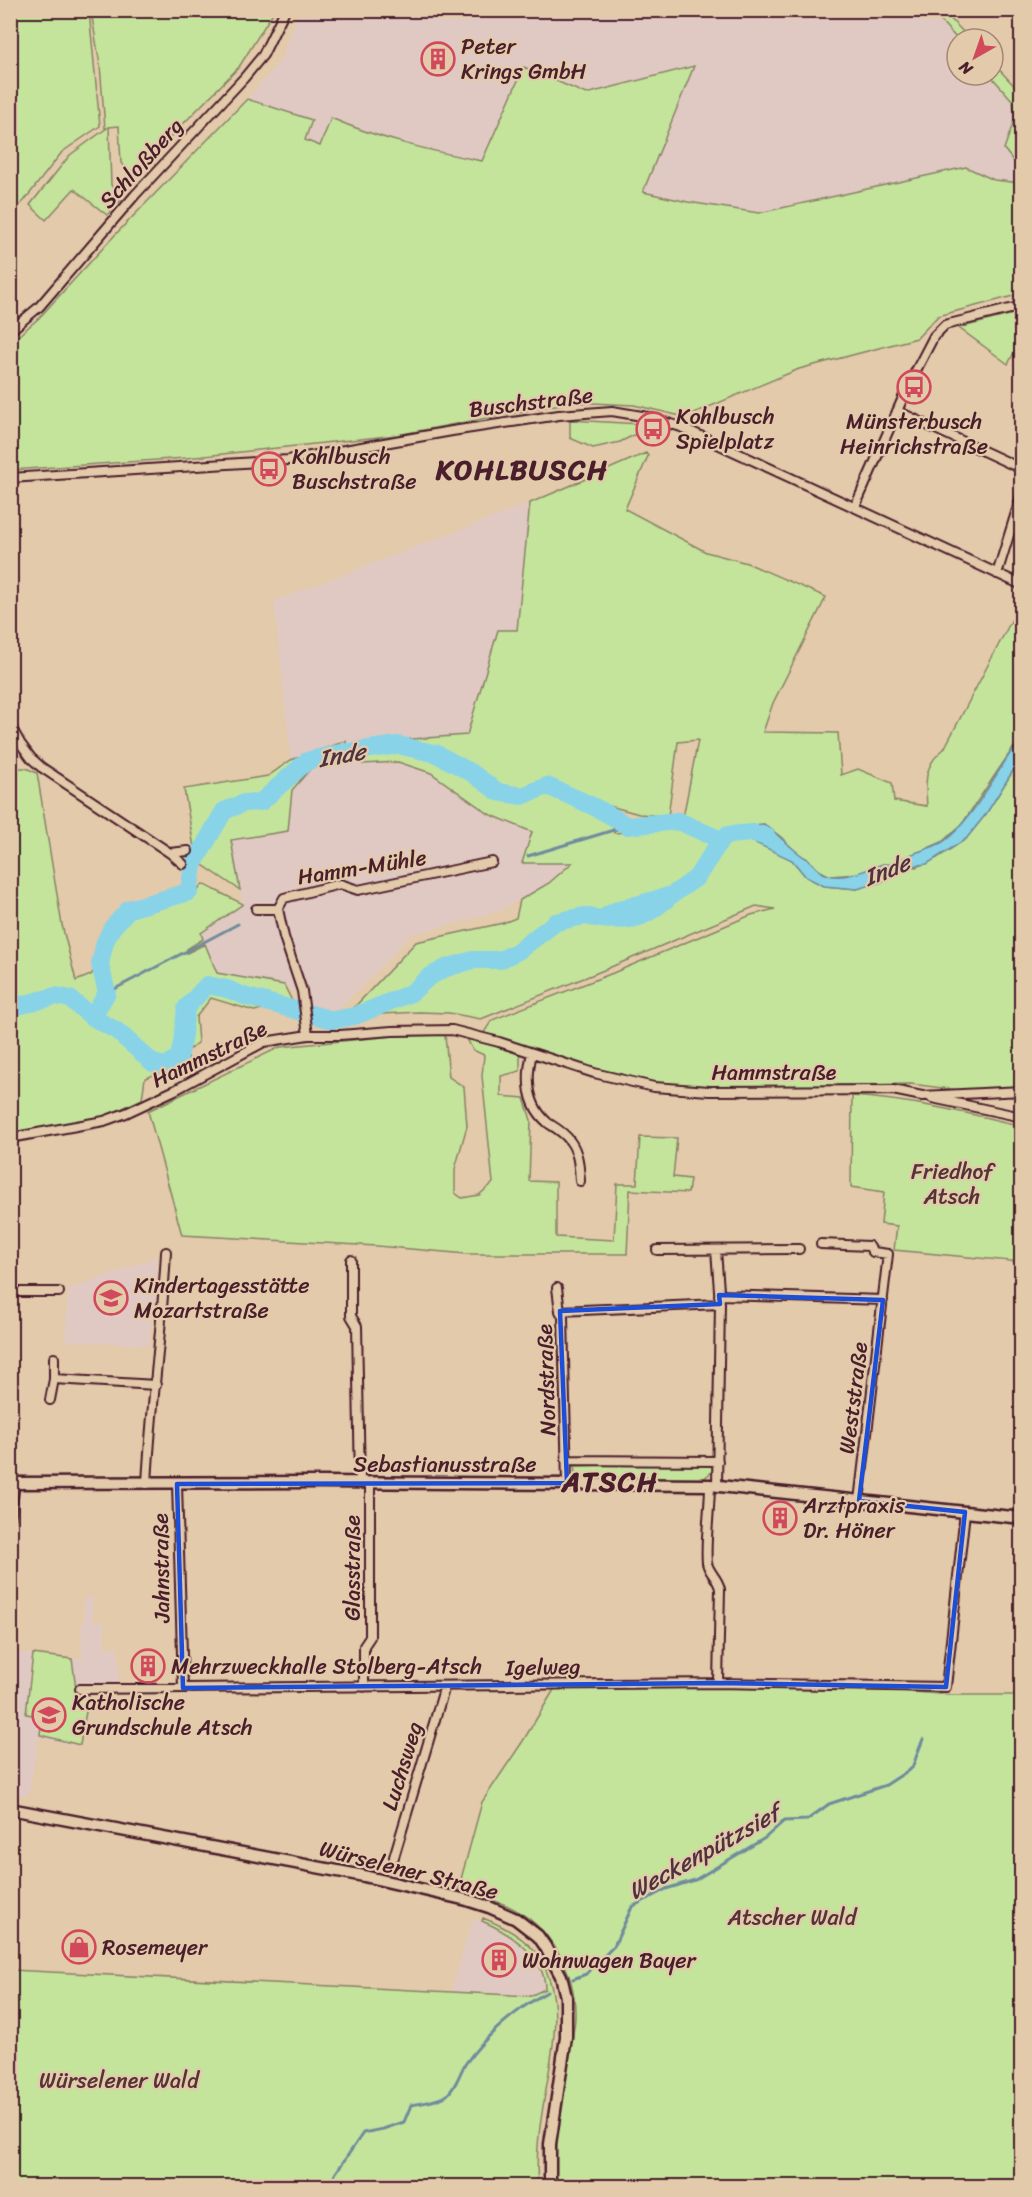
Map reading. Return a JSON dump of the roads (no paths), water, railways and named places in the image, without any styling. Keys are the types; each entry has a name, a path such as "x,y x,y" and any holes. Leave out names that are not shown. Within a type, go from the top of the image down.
{"main road":[{"name":"Sebastianusstraße","path":"13,1483 714,1485 1022,1518"},
{"name":"Würselener Straße","path":"10,1809 364,1876 479,1903 516,1919 538,1936 546,1946 561,1976 566,1997 566,2037 550,2144 550,2187"}],"street":[{"name":"Schloßberg","path":"10,331 39,307 135,195 257,63 285,10"},
{"path":"855,507 928,345 945,326 1022,306"},
{"name":"Buschstraße","path":"10,478 288,459 559,415 612,411 648,417 681,427 1022,585"},
{"path":"897,411 1022,469"},
{"path":"998,574 1022,493"},
{"path":"10,724 20,743 41,767 183,864"},
{"path":"170,853 188,850"},
{"name":"Hamm-Mühle","path":"308,1035 302,991 284,937 278,909 285,898 340,884 358,890 492,862"},
{"name":"Hamm-Mühle","path":"256,909 278,909"},
{"name":"Hammstraße","path":"10,1138 104,1121 126,1113 176,1090 264,1042 308,1035 392,1031 452,1030 594,1074 654,1088 709,1091 893,1090 922,1095 1022,1091"},
{"path":"532,1053 528,1072 530,1093 538,1111 570,1140 578,1155 580,1181"},
{"path":"922,1095 1022,1117"},
{"name":"Weststraße","path":"821,1244 869,1246 873,1252 888,1254 859,1501"},
{"path":"657,1250 799,1249"},
{"path":"716,1250 717,1288 720,1304 718,1461 707,1562 720,1588 717,1683"},
{"path":"147,1484 166,1252"},
{"name":"Glasstraße","path":"351,1260 351,1316 357,1326 370,1637 364,1646 364,1687"},
{"name":"Nordstraße","path":"557,1288 563,1317 567,1484"},
{"path":"10,1292 59,1292"},
{"path":"719,1295 883,1300"},
{"name":"Nordstraße","path":"560,1311 720,1304"},
{"path":"50,1400 54,1379 54,1358"},
{"path":"54,1379 156,1385"},
{"name":"Sebastianusstraße","path":"566,1460 718,1461"},
{"path":"10,1520 13,1483"},
{"name":"Jahnstraße","path":"177,1484 183,1688"},
{"name":"Igelweg","path":"80,1689 717,1683 946,1687 964,1512"},
{"name":"Luchsweg","path":"394,1857 445,1686"}],"water":[{"path":"1021,744 1021,758 986,814 966,839 927,864 909,866 891,872 882,882 857,889 824,886 806,877 792,860 747,839 743,827 764,824 825,874 841,876 862,872 892,863 941,843 950,836 979,802 1011,752"}],"waterway":[{"name":"Inde","path":"92,1017 107,993 100,964 105,942 112,928 129,909 189,892 193,865 224,811 244,803 261,802 307,761 335,754 398,745 437,754 472,773 498,792 522,796 547,786 599,809 627,826 678,821 721,840"},
{"path":"528,856 627,826"},
{"name":"Inde","path":"10,1008 56,996 70,999 92,1017 117,1031 153,1063 166,1066 179,1057 186,1008 207,985 333,1020 355,1016 411,993 429,977 446,968 473,960 500,960 518,951 556,922 584,916 601,919 615,911 672,895 696,878 721,840 728,835 753,833 767,837"},
{"name":"Inde","path":"601,919 638,918 652,911 668,898"},
{"path":"107,993 238,924"},
{"name":"Weckenpützsief","path":"573,1979 586,1974 614,1946 632,1907 666,1889 695,1880 765,1838 784,1821 807,1820 829,1804 886,1785 912,1768 923,1739"},
{"name":"Weckenpützsief","path":"331,2186 335,2174 363,2133 404,2122 411,2105 447,2095 466,2063 483,2042 524,2006 547,1992"},
{"name":"Weckenpützsief","path":"235,2186 271,2186"}],"place":[{"name":"Peter Krings GmbH","path":"438,59"},
{"name":"Münsterbusch Heinrichstraße","path":"914,387"},
{"name":"Kohlbusch Spielplatz","path":"653,429"},
{"name":"Kohlbusch Buschstraße","path":"269,469"},
{"name":"Kindertagesstätte Mozartstraße","path":"111,1298"},
{"name":"Arztpraxis Dr. Höner","path":"780,1518"},
{"name":"Mehrzweckhalle Stolberg-Atsch","path":"148,1666"},
{"name":"Katholische Grundschule Atsch","path":"49,1715"},
{"name":"Rosemeyer","path":"79,1947"},
{"name":"Wohnwagen Bayer","path":"499,1960"}],"district":[{"name":"KOHLBUSCH","path":"522,469"},
{"name":"ATSCH","path":"610,1481"}],"park label":[{"name":"Friedhof Atsch","path":"952,1184"},
{"name":"Atscher Wald","path":"792,1917"},
{"name":"Würselener Wald","path":"119,2080"}]}
